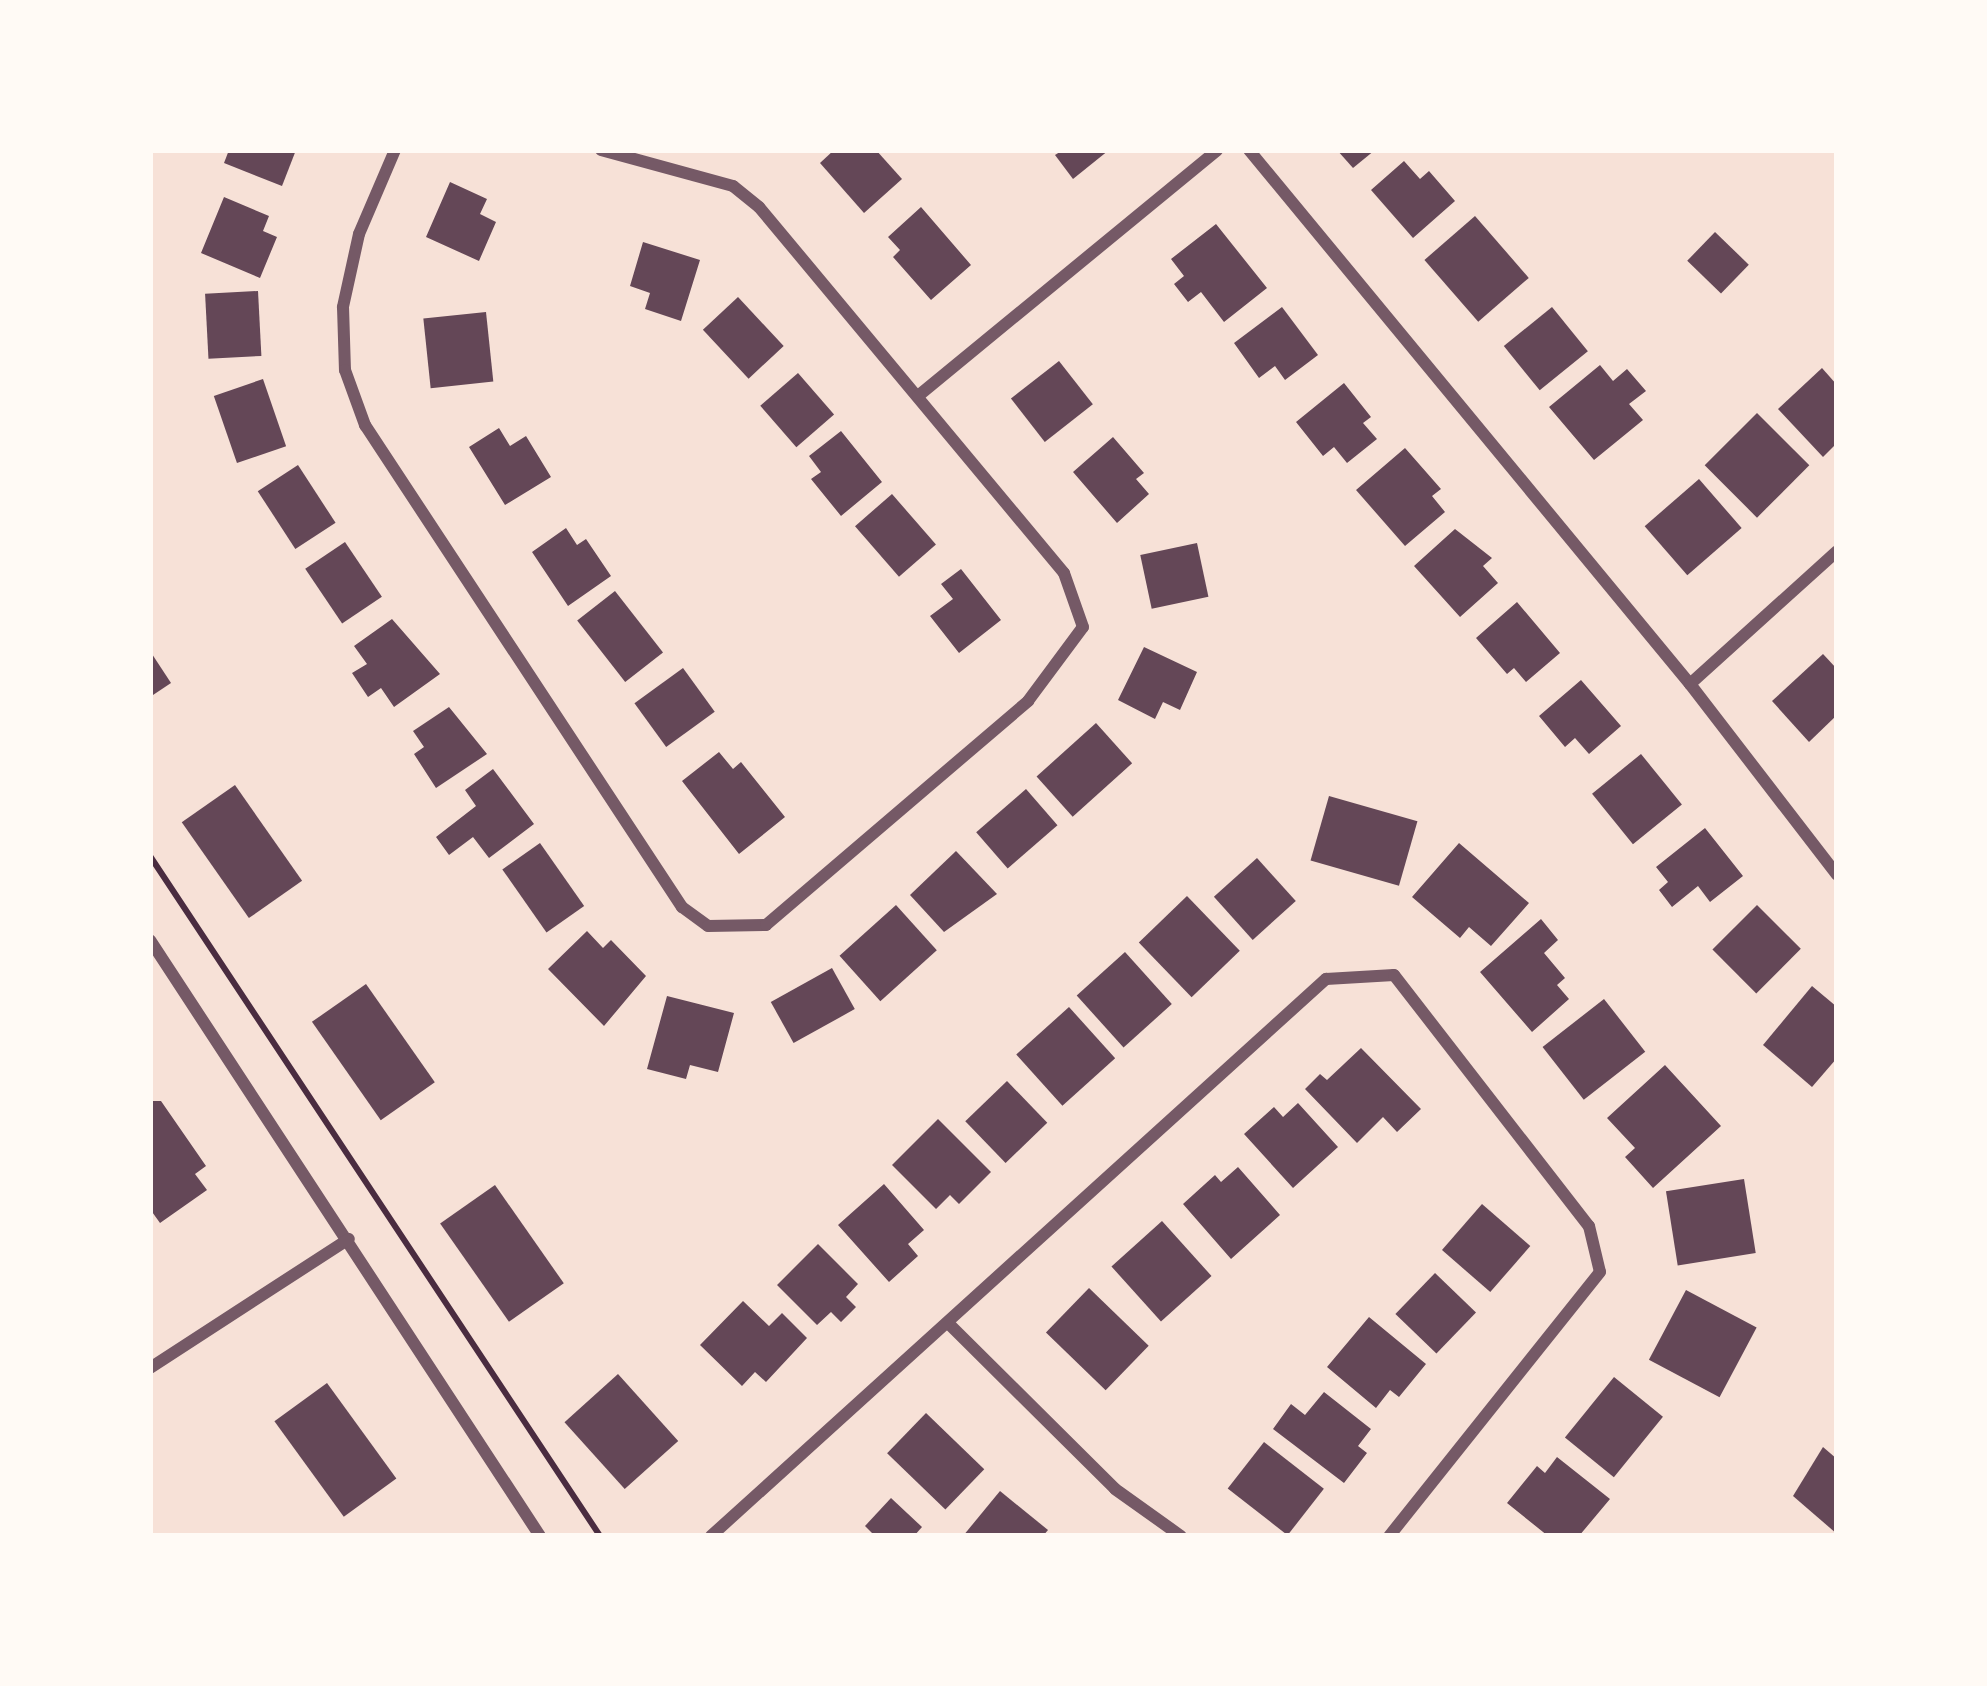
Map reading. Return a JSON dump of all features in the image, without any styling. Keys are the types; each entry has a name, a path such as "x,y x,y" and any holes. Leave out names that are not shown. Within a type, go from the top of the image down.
{"street":[{"path":"395,150 359,234 343,308 345,370 365,425 682,907 708,926 766,926 1028,701 1083,627 1064,573 746,196 601,150"},
{"path":"918,396 1217,150"},
{"path":"1249,150 1690,684 1837,875"},
{"path":"1690,684 1837,551"},
{"path":"150,940 541,1536"},
{"path":"711,1536 1327,980 1394,975 1589,1226 1600,1272 1389,1536"},
{"path":"150,1367 349,1239"},
{"path":"948,1323 1115,1489 1181,1536"}],"path":[{"path":"150,856 601,1536"}],"building":[{"path":"229,150 296,150 282,186 224,163"},
{"path":"834,150 876,150 902,179 864,213 820,163"},
{"path":"1063,150 1109,150 1073,179 1055,155"},
{"path":"1337,150 1375,150 1353,168"},
{"path":"1404,161 1420,179 1429,171 1455,201 1413,238 1371,190"},
{"path":"450,182 487,199 480,214 496,222 479,261 426,237"},
{"path":"224,197 269,216 263,231 277,237 260,278 201,253"},
{"path":"921,207 971,265 931,300 893,257 900,250 888,237"},
{"path":"1475,216 1529,278 1478,322 1424,260"},
{"path":"1216,224 1267,288 1224,322 1201,292 1188,302 1174,284 1184,276 1171,259"},
{"path":"1715,232 1749,265 1721,293 1687,261"},
{"path":"643,242 700,260 681,321 645,309 650,293 630,286"},
{"path":"258,291 261,356 208,359 205,294"},
{"path":"738,297 784,346 749,379 703,330"},
{"path":"1282,307 1318,355 1285,380 1275,366 1259,378 1234,343"},
{"path":"1552,307 1588,351 1540,390 1504,346"},
{"path":"486,312 493,382 431,388 423,319"},
{"path":"1059,361 1093,404 1045,442 1011,399"},
{"path":"1600,365 1613,381 1627,369 1646,391 1629,404 1643,420 1594,460 1549,407"},
{"path":"1822,368 1837,385 1837,443 1823,457 1778,409"},
{"path":"798,373 834,415 796,447 760,406"},
{"path":"263,379 286,446 237,463 214,396"},
{"path":"1344,383 1371,417 1363,423 1377,439 1347,463 1334,447 1323,456 1296,422"},
{"path":"1757,413 1809,465 1757,518 1705,465"},
{"path":"499,428 510,446 526,436 551,477 505,505 469,447"},
{"path":"841,431 882,482 841,516 811,479 821,472 809,456"},
{"path":"1113,437 1144,473 1136,479 1149,494 1117,523 1073,472"},
{"path":"1405,448 1441,489 1432,496 1445,512 1405,546 1356,490"},
{"path":"298,465 336,523 295,549 258,491"},
{"path":"1699,479 1742,528 1687,575 1645,526"},
{"path":"892,494 936,545 899,577 855,526"},
{"path":"566,528 577,545 586,539 611,576 568,606 532,552"},
{"path":"1455,529 1492,558 1483,566 1498,583 1460,617 1414,566"},
{"path":"345,542 382,597 342,624 305,569"},
{"path":"1197,543 1208,597 1152,609 1140,555"},
{"path":"961,569 1001,620 959,653 930,616 953,599 941,584"},
{"path":"615,591 663,652 625,682 577,621"},
{"path":"1517,602 1560,653 1526,682 1514,668 1507,674 1476,638"},
{"path":"392,619 440,674 394,707 381,688 368,697 352,673 367,664 354,646"},
{"path":"1144,647 1197,672 1180,710 1163,702 1155,719 1118,700"},
{"path":"150,651 171,683 150,697"},
{"path":"1823,654 1837,669 1837,715 1809,742 1772,701"},
{"path":"683,668 715,712 666,747 634,703"},
{"path":"1581,680 1621,726 1589,754 1575,738 1565,747 1539,716"},
{"path":"449,707 487,754 436,788 414,754 424,747 413,731"},
{"path":"1096,723 1132,763 1073,817 1037,777"},
{"path":"719,752 733,769 741,762 785,817 739,854 682,781"},
{"path":"1641,754 1682,805 1633,844 1592,794"},
{"path":"493,769 534,824 489,858 473,837 449,855 436,837 476,806 465,790"},
{"path":"235,785 302,881 249,918 182,822"},
{"path":"1026,789 1057,825 1008,869 976,832"},
{"path":"1329,796 1417,821 1399,886 1311,860"},
{"path":"1705,828 1743,876 1710,902 1698,886 1672,907 1659,890 1668,882 1656,867"},
{"path":"540,843 584,906 546,932 502,869"},
{"path":"1459,843 1529,903 1491,946 1469,927 1460,938 1412,897"},
{"path":"956,851 997,894 944,932 910,895"},
{"path":"1257,858 1296,901 1253,940 1214,897"},
{"path":"1187,896 1240,951 1192,997 1139,943"},
{"path":"896,905 937,950 880,1001 840,956"},
{"path":"1757,905 1801,949 1756,993 1712,950"},
{"path":"1541,919 1558,940 1544,953 1565,978 1557,985 1569,999 1532,1032 1480,972"},
{"path":"587,931 603,948 611,940 646,976 604,1026 548,969"},
{"path":"1125,952 1172,1004 1124,1048 1077,995"},
{"path":"832,968 855,1009 794,1043 771,1002"},
{"path":"366,984 435,1082 381,1120 312,1022"},
{"path":"1812,986 1837,1007 1837,1058 1812,1087 1763,1045"},
{"path":"667,996 734,1013 718,1072 690,1065 686,1079 647,1069"},
{"path":"1604,999 1645,1052 1584,1100 1543,1047"},
{"path":"1069,1007 1115,1058 1062,1106 1016,1055"},
{"path":"1361,1048 1421,1109 1397,1132 1383,1117 1357,1143 1305,1089 1320,1074 1327,1080"},
{"path":"1665,1065 1721,1126 1653,1188 1625,1157 1635,1148 1607,1118"},
{"path":"1007,1081 1047,1123 1006,1163 965,1121"},
{"path":"150,1101 161,1101 206,1166 195,1174 207,1190 160,1223 150,1209"},
{"path":"1298,1103 1338,1147 1293,1188 1244,1134 1274,1107 1283,1117"},
{"path":"938,1119 991,1172 959,1204 950,1195 936,1209 892,1165"},
{"path":"1238,1167 1280,1215 1231,1259 1183,1204 1215,1175 1221,1182"},
{"path":"1744,1179 1756,1253 1678,1265 1666,1191"},
{"path":"884,1184 924,1230 908,1244 918,1256 889,1282 838,1225"},
{"path":"495,1185 564,1283 509,1322 440,1223"},
{"path":"1482,1204 1530,1246 1490,1292 1442,1250"},
{"path":"1162,1221 1212,1276 1161,1321 1111,1267"},
{"path":"818,1244 858,1284 846,1297 856,1307 841,1322 831,1312 817,1325 777,1285"},
{"path":"1435,1273 1476,1313 1436,1354 1395,1314"},
{"path":"1089,1288 1149,1346 1106,1390 1046,1333"},
{"path":"1686,1290 1757,1328 1720,1397 1649,1360"},
{"path":"743,1301 769,1326 782,1313 807,1338 766,1382 755,1372 742,1386 700,1345"},
{"path":"1369,1317 1426,1364 1399,1397 1390,1390 1376,1408 1327,1367"},
{"path":"618,1374 678,1441 625,1489 564,1422"},
{"path":"1614,1377 1663,1417 1614,1477 1565,1438"},
{"path":"327,1383 396,1478 344,1517 274,1421"},
{"path":"1324,1392 1371,1429 1358,1446 1367,1453 1344,1483 1273,1429 1291,1404 1305,1415"},
{"path":"926,1413 984,1469 945,1510 887,1453"},
{"path":"1264,1442 1324,1489 1288,1535 1228,1488"},
{"path":"1823,1447 1837,1459 1837,1534 1793,1496"},
{"path":"1557,1457 1610,1499 1579,1536 1548,1536 1507,1503 1537,1466 1545,1473"},
{"path":"1000,1491 1048,1530 1043,1536 963,1536"},
{"path":"891,1498 922,1527 914,1536 875,1536 865,1526"}]}
